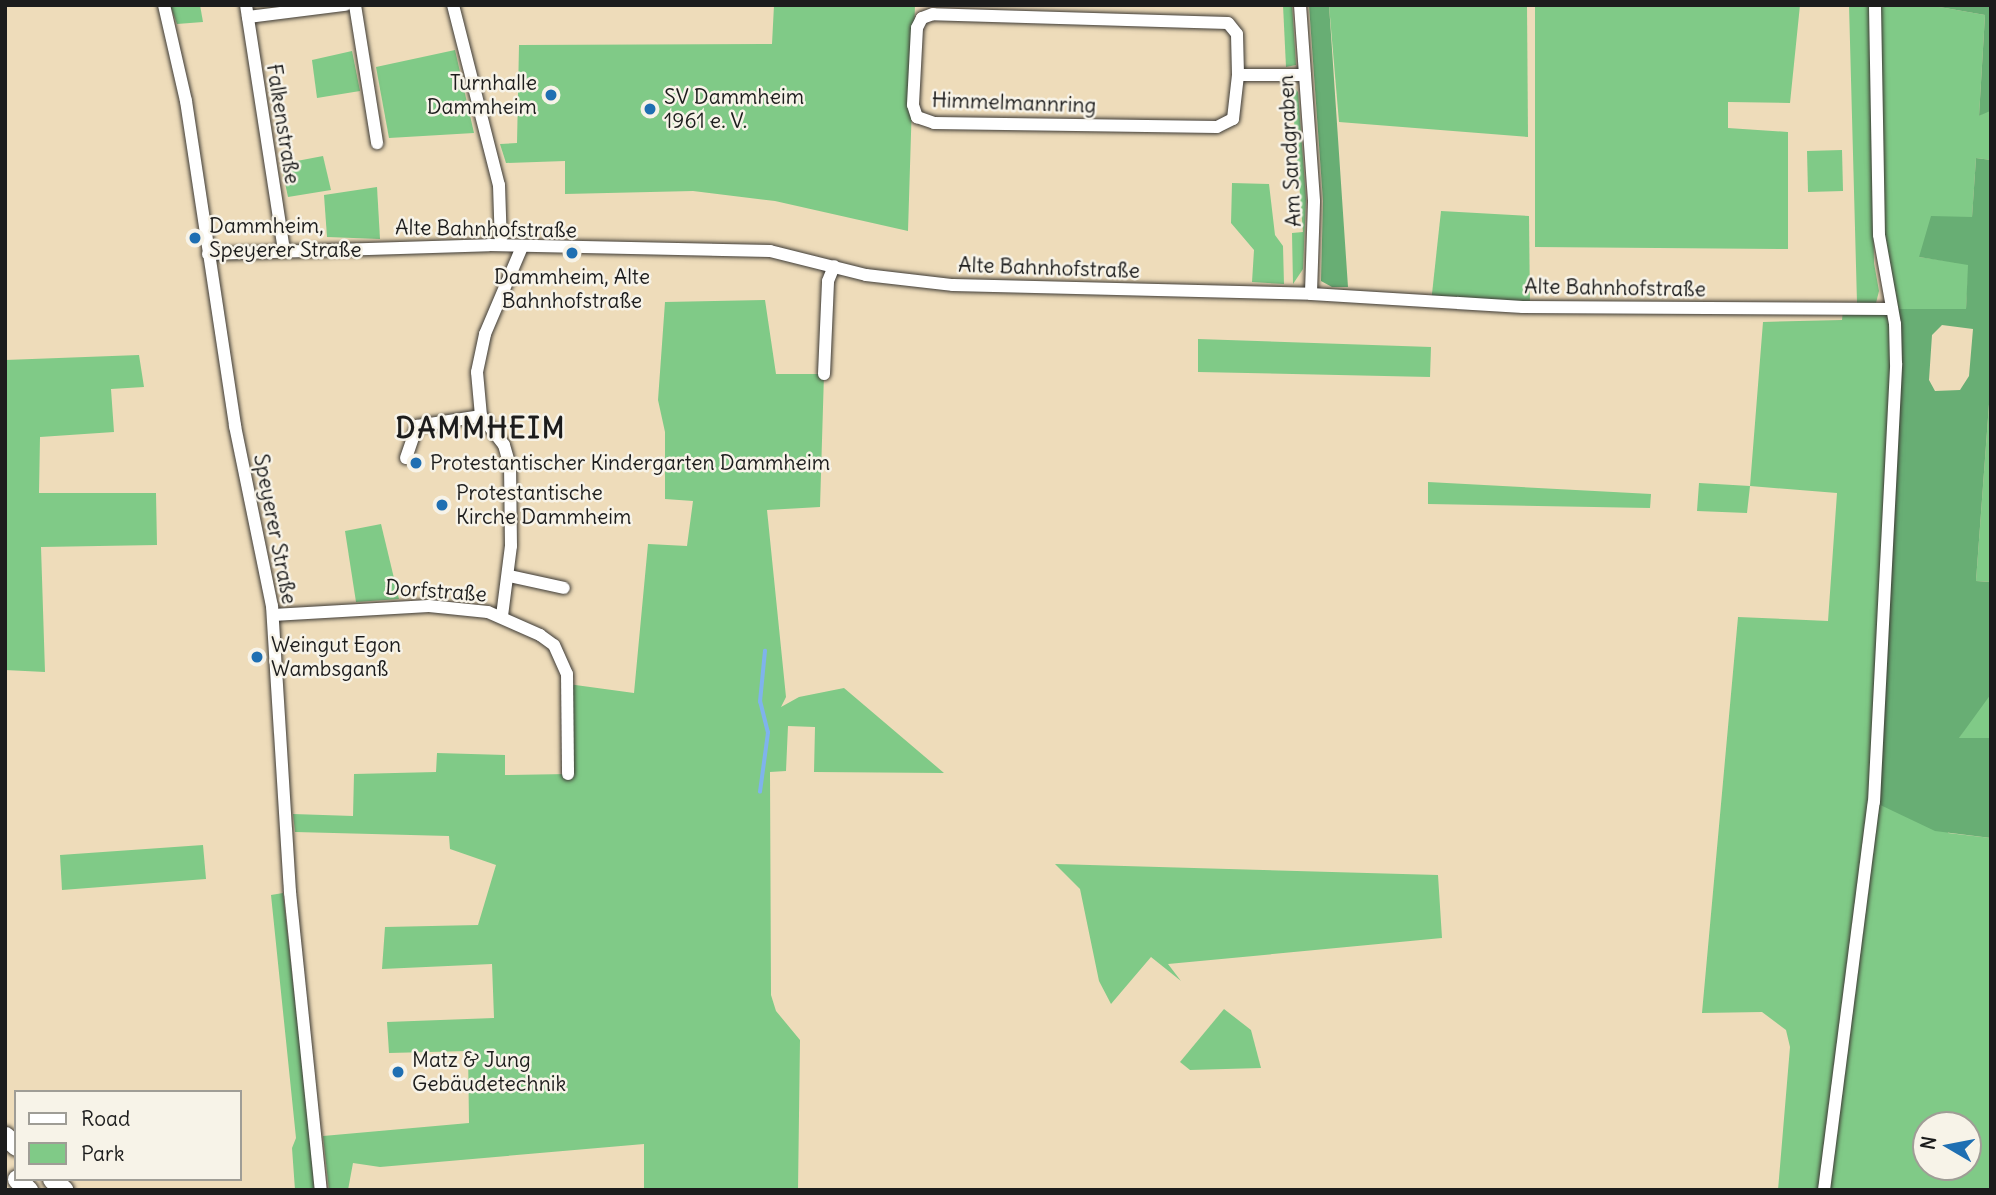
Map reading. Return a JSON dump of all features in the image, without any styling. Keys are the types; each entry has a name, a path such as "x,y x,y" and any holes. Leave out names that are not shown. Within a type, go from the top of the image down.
{"street":[{"name":"Speyerer Straße","path":"164,5 186,101 235,426 273,615 289,881 321,1190"},
{"path":"247,11 345,5"},
{"path":"355,5 377,143"},
{"path":"453,5 499,185 501,245"},
{"name":"Am Sandgraben","path":"1300,5 1314,202 1311,294"},
{"path":"1824,1190 1874,802 1896,364 1892,309 1879,234 1875,5"},
{"name":"Falkenstraße","path":"247,11 284,250"},
{"name":"Himmelmannring","path":"933,14 1228,23 1236,30 1238,75 1235,116 1223,127 934,123 917,117 913,105 917,28 922,18 933,14"},
{"path":"1238,75 1306,75"},
{"name":"Alte Bahnhofstraße","path":"208,254 501,245 770,251 885,278 941,284 1311,294 1530,307 1892,309"},
{"path":"406,458 417,426 481,416 477,385 480,349 522,247"},
{"path":"824,374 828,281 834,266"},
{"name":"Dorfstraße","path":"273,615 415,605 502,616 509,576 510,466 504,445 481,416"},
{"path":"509,576 564,588"},
{"path":"502,616 546,638 564,664 569,694 568,774"}],"green space":[{"path":"170,5 200,5 203,22 177,24"},
{"path":"774,5 915,5 908,231 775,201 693,191 565,194 565,161 506,163 500,144 517,143 519,45 772,44"},
{"path":"1283,5 1292,5 1296,65 1286,67"},
{"path":"1309,5 1329,5 1348,287 1332,287 1321,281 1323,201"},
{"path":"1329,5 1527,5 1528,137 1339,122"},
{"path":"1535,5 1800,5 1790,103 1728,102 1728,128 1788,132 1788,249 1535,247"},
{"path":"1849,5 1870,5 1874,263 1879,291 1876,303 1857,303"},
{"path":"1875,5 1928,5 1985,15 1979,116 1991,109 1991,160 1976,158 1972,218 1919,257 1969,264 1966,309 1893,309 1948,833 1991,838 1991,1190 1778,1190 1790,1047 1786,1030 1762,1012 1702,1013 1738,617 1828,621 1837,493 1750,486 1763,322 1842,320 1843,310 1892,308 1883,268"},
{"path":"1928,5 1991,5 1990,111 1979,116 1985,15"},
{"path":"455,50 474,133 389,138 376,67"},
{"path":"352,51 360,91 317,98 312,60"},
{"path":"1291,84 1298,92 1306,199 1303,269 1293,284 1292,233 1303,232"},
{"path":"1842,150 1843,191 1808,192 1807,151"},
{"path":"323,156 331,190 288,197 281,164"},
{"path":"1976,158 1991,160 1991,377 1976,581 1991,582 1991,694 1959,738 1991,738 1991,838 1935,831 1874,802 1892,309 1966,309 1968,265 1919,257 1931,216 1972,217","holes":["1942,325 1973,329 1969,376 1960,390 1935,391 1929,380 1932,335"]},
{"path":"1232,183 1269,184 1275,235 1283,246 1284,284 1252,282 1254,250 1231,223"},
{"path":"377,187 380,239 327,237 324,195"},
{"path":"1441,211 1529,216 1530,307 1431,303"},
{"path":"765,300 776,374 824,374 820,507 767,510 786,697 781,707 799,697 844,688 944,773 814,772 815,727 788,726 786,771 770,772 771,995 776,1011 800,1040 798,1190 644,1190 644,1144 380,1167 353,1163 348,1190 329,1190 323,1136 469,1123 468,1051 389,1053 387,1022 494,1018 492,964 382,969 385,927 478,925 496,865 450,849 449,836 295,832 293,814 353,816 354,774 436,772 437,753 505,755 505,775 568,774 568,684 634,693 648,544 687,546 693,501 665,499 665,432 658,400 665,302"},
{"path":"1198,339 1431,347 1430,377 1198,372"},
{"path":"139,355 144,387 111,389 114,432 40,437 39,493 156,493 157,545 41,547 45,672 5,670 5,360"},
{"path":"1991,377 1991,582 1976,581"},
{"path":"1428,482 1651,494 1650,508 1428,504"},
{"path":"1699,483 1750,486 1747,513 1697,511"},
{"path":"381,524 399,599 356,602 345,531"},
{"path":"1991,694 1991,738 1958,739 1987,696"},
{"path":"203,845 206,879 62,890 60,855"},
{"path":"1055,864 1438,875 1442,938 1168,964 1181,981 1151,957 1111,1004 1099,981 1080,889"},
{"path":"283,893 314,1190 295,1190 292,1148 296,1138 271,895"},
{"path":"1224,1009 1251,1030 1261,1068 1190,1070 1180,1062"}],"waterway":[{"path":"760,792 768,733 760,702 765,651"}],"place":[{"name":"Turnhalle Dammheim","path":"551,95"},
{"name":"SV Dammheim 1961 e. V.","path":"650,109"},
{"name":"Dammheim, Speyerer Straße","path":"195,238"},
{"name":"Dammheim, Alte Bahnhofstraße","path":"572,253"},
{"name":"Protestantischer Kindergarten Dammheim","path":"416,463"},
{"name":"Protestantische Kirche Dammheim","path":"442,505"},
{"name":"Weingut Egon Wambsganß","path":"257,657"},
{"name":"Matz & Jung Gebäudetechnik","path":"398,1072"}],"district":[{"name":"DAMMHEIM","path":"481,428"}]}
